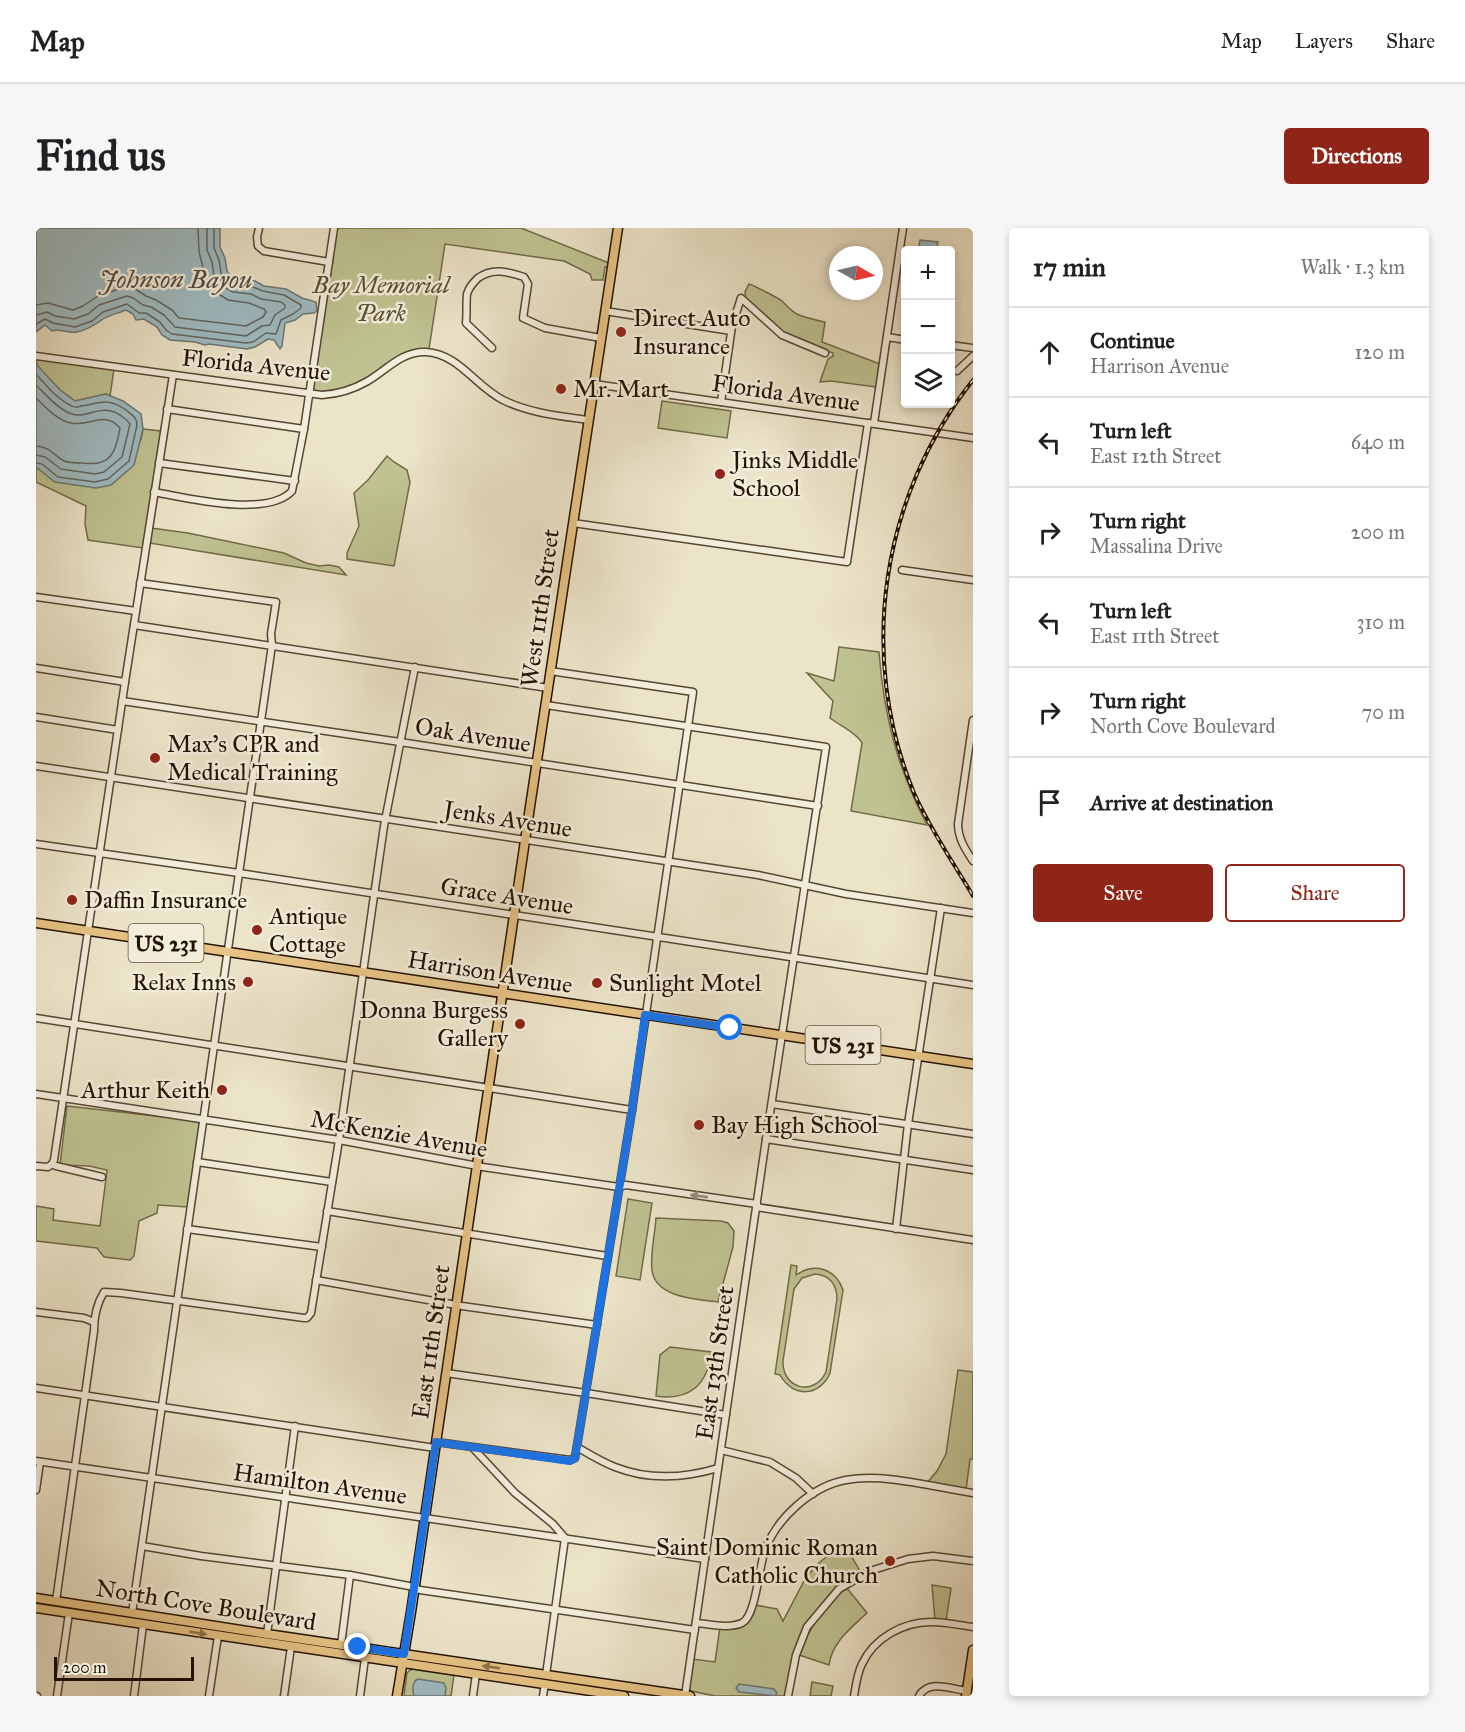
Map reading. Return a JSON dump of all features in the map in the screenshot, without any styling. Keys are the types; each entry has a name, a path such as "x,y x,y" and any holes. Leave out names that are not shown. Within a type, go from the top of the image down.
{"main road":[{"name":"West 11th Street","path":"502,993 618,228"},
{"name":"Harrison Avenue","path":"36,923 973,1065"},
{"name":"East 11th Street","path":"397,1696 415,1588 502,993"},
{"name":"North Cove Boulevard","path":"37,1599 404,1654 624,1696"},
{"name":"North Cove Boulevard","path":"36,1608 476,1674 690,1696"},
{"path":"85,1616 98,1614 119,1617 132,1613"},
{"path":"143,1625 149,1621 190,1622"},
{"path":"218,1636 226,1634 254,1638 267,1634"},
{"path":"967,1694 973,1650"}],"street":[{"path":"259,228 258,246 264,251 329,262"},
{"path":"154,492 237,505 257,505 288,495 292,491 304,429 334,228"},
{"path":"573,523 847,562 887,337 903,228"},
{"path":"492,348 466,323 468,294 472,284 484,274 494,271 524,277 528,285 523,318 545,328 601,338"},
{"path":"721,402 731,331 741,298 782,335 825,353"},
{"path":"605,311 731,331"},
{"path":"887,337 901,339"},
{"path":"955,346 973,348"},
{"name":"Florida Avenue","path":"36,356 309,394 332,394 348,390 367,381 402,357 412,353 427,352 450,358 484,388 512,404 539,412 588,420"},
{"path":"957,372 973,356"},
{"path":"52,1164 173,375"},
{"name":"Florida Avenue","path":"594,384 973,438"},
{"path":"167,409 304,429"},
{"path":"159,463 295,482"},
{"path":"902,570 973,580"},
{"path":"132,1613 272,645 271,634 276,602 140,583"},
{"path":"36,597 136,611"},
{"path":"134,625 548,688"},
{"path":"56,1601 86,1395 94,1322 100,1298 104,1292 304,1318 309,1316 339,1140 386,818 415,667"},
{"path":"36,668 125,681"},
{"path":"36,1388 162,1408 436,1445 473,1447 570,1461 575,1458 632,1110 693,692 550,671"},
{"name":"Oak Avenue","path":"122,701 818,806"},
{"path":"546,705 688,726"},
{"path":"36,717 118,730"},
{"path":"973,720 958,831 963,846 973,861"},
{"name":"East 13th Street","path":"685,1696 826,747 688,726"},
{"name":"Jenks Avenue","path":"36,766 758,875 851,895 973,913"},
{"name":"Grace Avenue","path":"36,843 973,985"},
{"path":"896,1229 908,1124 941,908"},
{"path":"36,1018 632,1110"},
{"name":"McKenzie Avenue","path":"36,1094 339,1140 477,1166 619,1187 626,1185 973,1240"},
{"path":"772,1104 973,1134"},
{"path":"766,1139 973,1170"},
{"path":"197,1162 332,1182"},
{"path":"36,1166 48,1167 52,1164"},
{"path":"52,1164 102,1177"},
{"path":"327,1211 608,1256"},
{"path":"187,1229 322,1247"},
{"path":"316,1280 456,1305 597,1325"},
{"path":"36,1312 84,1318 94,1322"},
{"path":"446,1373 726,1415"},
{"path":"267,1634 295,1426"},
{"path":"473,1447 515,1493 553,1524 565,1538 543,1696"},
{"path":"577,1447 614,1467 635,1473 672,1477 718,1468"},
{"path":"721,1450 770,1462 796,1478 813,1494"},
{"path":"36,1490 38,1462"},
{"name":"Hamilton Avenue","path":"38,1462 705,1558"},
{"path":"696,1623 728,1626 745,1621 751,1611 760,1568 772,1534 797,1506 813,1494 843,1481 861,1479 898,1481 973,1493"},
{"path":"142,1546 350,1575 420,1590 695,1630"},
{"path":"788,1696 796,1655 807,1627 840,1589 870,1571 908,1559 943,1557 973,1562"},
{"path":"341,1645 350,1575"},
{"path":"57,1696 69,1613"},
{"path":"854,1696 865,1658 875,1645 892,1633 909,1625 925,1622 973,1628"},
{"path":"134,1696 143,1625"},
{"path":"209,1696 218,1636"},
{"path":"284,1696 291,1647"},
{"path":"360,1696 365,1658"},
{"path":"473,1696 476,1674"},
{"path":"919,1696 922,1690 930,1686 967,1694"}],"green space":[{"name":"Bay Memorial Park","path":"336,228 521,228 609,263 608,267 605,267 603,280 592,280 590,274 564,261 445,244 429,349 407,352 398,356 352,386 315,392 312,389"},
{"path":"749,284 780,300 797,314 825,322 822,342 880,364 876,387 831,381 820,382 828,359 833,356 833,353 789,337 746,300 745,292"},
{"path":"36,358 114,369 110,396 106,394 75,401 45,376"},
{"path":"662,401 731,411 727,438 658,428"},
{"path":"143,429 161,431 143,548 88,540 85,524 86,506 36,482 36,467 40,470 141,440"},
{"path":"387,456 407,470 410,482 394,566 347,559 347,553 359,526 354,493"},
{"path":"151,528 188,533 284,553 306,563 339,567 346,575 149,543"},
{"path":"839,647 879,652 888,720 900,762 927,825 851,811 862,743 860,739 830,718 833,701 807,673 834,681"},
{"path":"67,1106 200,1121 188,1207 158,1205 157,1213 139,1221 134,1256 130,1260 104,1257 97,1248 36,1241 36,1206 54,1209 53,1220 100,1226 107,1170 89,1166 60,1165"},
{"path":"628,1199 652,1203 640,1280 616,1276"},
{"path":"656,1218 721,1221 728,1223 734,1231 733,1247 718,1302 689,1298 669,1292 655,1279 652,1257"},
{"path":"791,1265 797,1266 796,1275 817,1268 830,1273 840,1283 843,1290 830,1373 826,1381 820,1387 806,1392 792,1388 780,1375 775,1374","holes":["815,1274 832,1282 836,1289 837,1299 826,1372 814,1385 800,1386 788,1378 784,1371 783,1361 794,1289 802,1278"]},
{"path":"670,1347 711,1352 709,1364 701,1382 687,1393 668,1397 656,1396 660,1355"},
{"path":"958,1370 973,1372 973,1459 970,1459 966,1490 927,1483 946,1454"},
{"path":"844,1543 861,1573 836,1591 809,1622 794,1655 785,1696 715,1696 691,1691 689,1688 693,1659 715,1662 720,1627 747,1622 754,1613 755,1605 777,1609 783,1621 804,1581 815,1566"},
{"path":"932,1585 951,1588 946,1621 935,1620"},
{"path":"846,1587 867,1613 838,1642 829,1665 799,1655 818,1618 830,1602"},
{"path":"414,1669 454,1675 451,1696 404,1696 407,1673"},
{"path":"812,1682 833,1686 831,1696 810,1696"}],"water":[{"name":"Johnson Bayou","path":"36,228 220,228 220,247 227,271 231,276 255,281 264,286 286,289 302,298 316,302 317,311 303,314 285,323 280,349 274,340 268,339 247,349 170,340 162,335 157,327 144,319 136,320 133,314 126,310 81,331 52,331 45,325 36,332"},
{"path":"920,240 938,242 937,246 919,246"},
{"path":"36,364 60,390 75,401 106,394 123,401 141,414 143,429 134,465 111,485 96,488 55,482 36,467"},
{"path":"418,1679 444,1683 445,1696 414,1696 413,1686"},
{"path":"739,1684 774,1689 777,1693 775,1696 739,1692 736,1688"}],"railway":[{"path":"973,380 942,425 917,474 899,525 888,578 883,632 886,687 896,740 914,793 934,832 973,896"}],"place":[{"name":"Direct Auto Insurance","path":"621,332"},
{"name":"Mr. Mart","path":"561,389"},
{"name":"Jinks Middle School","path":"720,474"},
{"name":"Max's CPR and Medical Training","path":"155,758"},
{"name":"Daffin Insurance","path":"72,900"},
{"name":"Antique Cottage","path":"257,930"},
{"name":"Relax Inns","path":"248,982"},
{"name":"Sunlight Motel","path":"597,983"},
{"name":"Donna Burgess Gallery","path":"520,1024"},
{"name":"Arthur Keith","path":"222,1090"},
{"name":"Bay High School","path":"699,1125"},
{"name":"Saint Dominic Roman Catholic Church","path":"890,1561"}],"route":[{"path":"358,1647 404,1654 436,1442 570,1461 575,1458 632,1110 645,1015 730,1028"}]}
